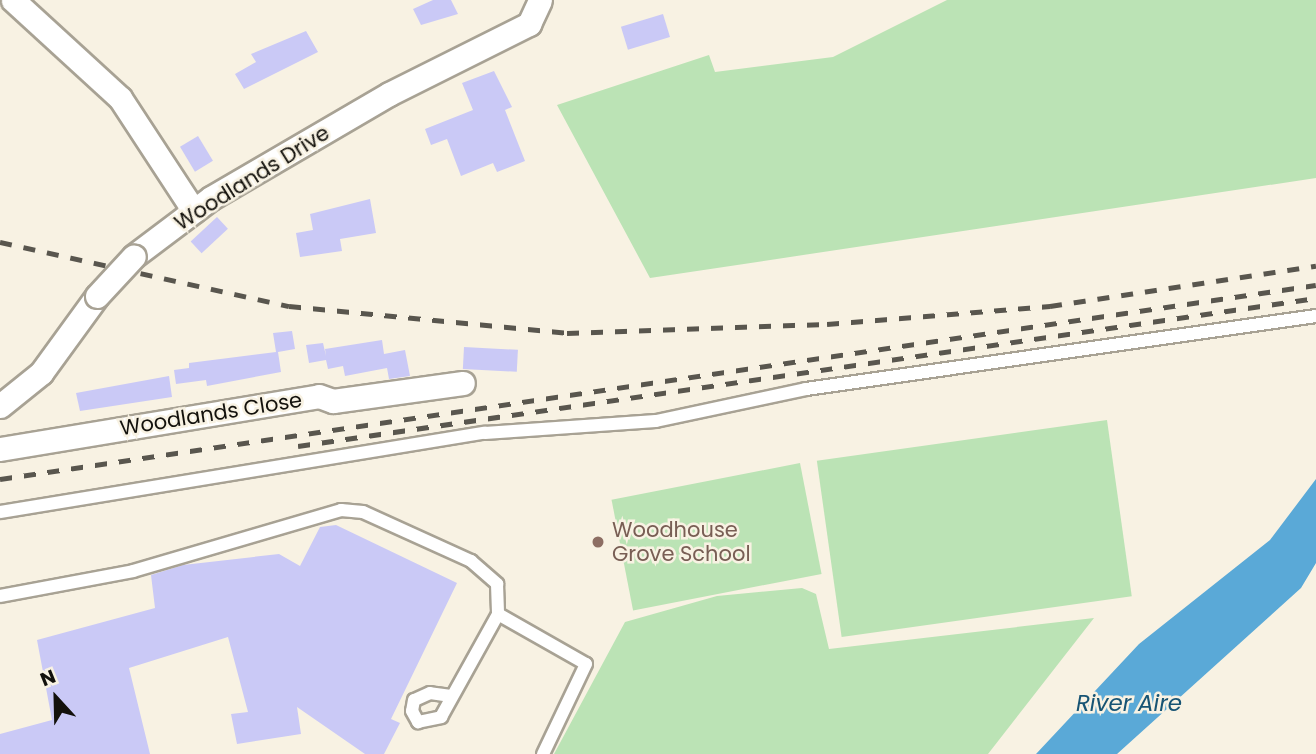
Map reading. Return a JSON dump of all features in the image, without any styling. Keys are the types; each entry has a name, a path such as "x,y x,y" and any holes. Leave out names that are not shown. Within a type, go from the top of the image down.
{"street":[{"path":"13,0 120,98 194,211"},
{"name":"Woodlands Drive","path":"0,406 41,373 97,296 134,256 194,211 389,94 529,24 540,0"},
{"name":"Woodlands Close","path":"0,449 318,396 333,401 463,383"}],"lane":[{"path":"0,512 485,433 656,421 806,389 1316,316"},
{"path":"0,596 133,571 341,510 363,512 471,561 497,584 498,614 452,696"},
{"path":"498,614 586,664 543,754"}],"green space":[{"path":"947,0 1316,0 1316,178 650,278 557,105 709,55 715,72 833,57"},
{"path":"1107,420 1132,596 842,637 817,461"},
{"path":"800,463 822,574 633,611 612,500"},
{"path":"802,588 816,594 829,649 1094,618 988,754 554,754 625,622 717,596"}],"water":[{"name":"River Aire","path":"1316,479 1316,563 1301,588 1117,754 1036,754 1139,644 1270,540"}],"building":[{"path":"433,0 451,0 458,14 421,25 413,9"},
{"path":"663,14 670,37 628,50 621,27"},
{"path":"306,31 318,52 244,89 235,74 256,62 251,54"},
{"path":"494,71 512,107 505,110 525,161 497,172 493,163 461,176 447,139 431,145 425,129 473,110 462,83"},
{"path":"198,136 213,161 195,172 180,147"},
{"path":"370,199 376,233 340,239 342,251 300,257 296,233 313,230 310,214"},
{"path":"217,217 228,229 202,253 191,242"},
{"path":"292,331 295,349 278,352 281,372 207,386 206,380 176,384 174,370 189,368 189,363 276,352 273,333"},
{"path":"382,340 384,354 405,350 410,376 389,379 387,368 345,376 343,366 328,369 326,360 309,363 306,345 323,343 326,356 325,349"},
{"path":"464,347 518,350 517,372 463,369"},
{"path":"169,376 172,397 80,411 76,393"},
{"path":"336,525 457,583 391,719 400,723 384,754 365,754 297,707 301,734 237,744 231,714 248,712 228,637 129,668 150,754 0,754 0,734 52,720 37,640 155,608 151,575 183,565 279,554 300,566 320,527"}],"railway":[{"path":"0,242 289,306 567,333 827,324 1050,306 1316,266"},
{"path":"0,479 1316,285"},
{"path":"298,446 1316,298"}],"place":[{"name":"Woodhouse Grove School","path":"598,542"}]}
